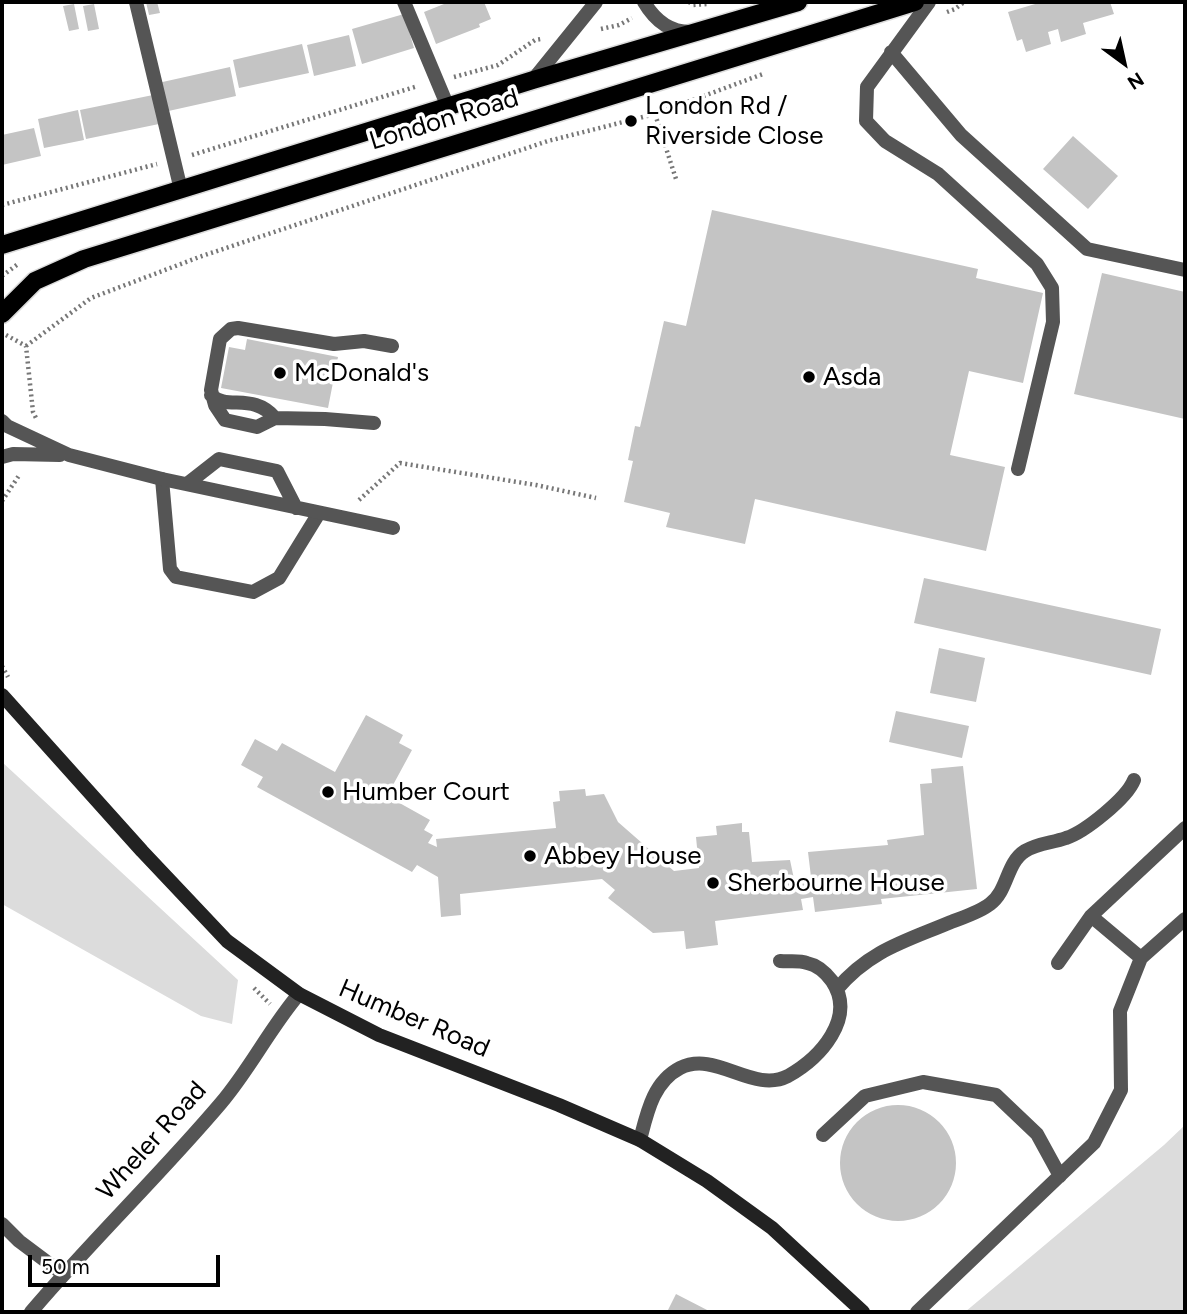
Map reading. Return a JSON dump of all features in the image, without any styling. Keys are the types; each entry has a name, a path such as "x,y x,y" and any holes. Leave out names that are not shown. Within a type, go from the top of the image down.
{"main road":[{"name":"London Road","path":"2,245 533,80 798,2"},
{"name":"London Road","path":"2,314 35,281 84,259 915,2"},
{"name":"Humber Road","path":"7,690 142,851 227,941 299,994 379,1035 559,1105 640,1140 707,1181 772,1228 863,1312"}],"street":[{"path":"136,2 181,190"},
{"path":"404,2 448,107"},
{"path":"533,80 596,2"},
{"path":"929,2 867,87 866,121 885,141 938,174 1037,264 1052,288 1053,322 1018,469"},
{"path":"646,5 664,25 683,32 698,32"},
{"path":"891,52 961,135 1087,248 1185,270"},
{"path":"373,423 275,418 257,427 225,420 211,395 220,339 231,329 238,328 334,344 364,341 392,346"},
{"path":"211,395 217,401 235,400 266,407 275,418"},
{"path":"2,421 37,448 162,479 393,528"},
{"path":"2,457 37,448"},
{"path":"187,484 219,459 277,471 296,508"},
{"path":"162,479 170,569 176,577 253,592 279,578 319,513"},
{"path":"837,989 862,963 882,951 988,906 1002,890 1021,853 1036,845 1068,838 1078,832 1120,801 1130,790 1134,780"},
{"path":"1058,963 1091,916 1185,828"},
{"path":"1091,916 1141,958"},
{"path":"916,1312 1094,1143 1121,1090 1120,1010 1141,958 1185,919"},
{"path":"640,1140 657,1089 669,1075 691,1064 708,1064 772,1081 786,1077 803,1066 834,1033 841,1002 830,978 818,967 805,962 780,961"},
{"name":"Wheler Road","path":"31,1312 63,1273 160,1173 224,1100 280,1016 299,994"},
{"path":"823,1135 865,1096 923,1082 996,1095 1037,1134 1060,1176"},
{"path":"2,1224 19,1241 63,1273"}],"path":[{"path":"913,23 955,9 964,2"},
{"path":"2,205 174,160 498,65 535,40 619,25 646,5"},
{"path":"26,346 91,298 202,256 548,141 656,114 766,73"},
{"path":"656,114 676,179"},
{"path":"2,333 26,346"},
{"path":"2,502 37,448 43,428 33,412 26,346"},
{"path":"355,520 360,499 400,463 536,485 596,498"},
{"path":"2,666 7,690"}],"shaded area":[{"path":"2,762 238,980 232,1024 201,1016 2,904"},
{"path":"1185,1125 1185,1312 965,1312 1164,1145"}],"building":[{"path":"146,2 157,2 160,13 149,15"},
{"path":"449,2 484,2 491,19 479,24 480,27 436,44 424,12"},
{"path":"1042,2 1110,2 1114,14 1083,23 1086,34 1061,42 1058,29 1048,32 1051,44 1026,52 1022,39 1017,41 1008,12"},
{"path":"74,4 79,29 69,31 63,6"},
{"path":"94,4 99,29 88,31 83,6"},
{"path":"404,14 414,48 362,64 352,29"},
{"path":"349,35 356,66 314,76 307,45"},
{"path":"302,44 309,73 239,88 233,60"},
{"path":"230,67 236,96 164,112 158,83"},
{"path":"153,95 159,124 86,139 80,110"},
{"path":"78,110 84,140 44,148 38,119"},
{"path":"34,128 41,156 2,165 2,135"},
{"path":"1073,136 1118,176 1088,209 1043,169"},
{"name":"Asda","path":"712,210 978,269 976,278 1043,293 1023,383 969,371 950,455 1005,467 986,551 755,499 745,544 666,527 670,513 624,502 633,461 628,460 635,426 640,427 664,321 686,326"},
{"path":"1102,273 1185,292 1185,419 1074,394"},
{"name":"McDonald's","path":"247,339 338,357 328,408 221,388 229,347 245,350"},
{"path":"924,578 1161,629 1151,675 914,623"},
{"path":"939,648 985,658 976,702 930,693"},
{"path":"896,711 969,726 962,758 889,742"},
{"path":"366,715 403,735 399,743 412,750 387,796 430,820 424,830 433,835 428,843 437,847 436,839 556,828 553,802 560,801 559,791 585,789 586,796 604,794 618,822 674,871 699,868 696,837 717,835 716,826 742,823 742,832 749,832 752,862 790,860 794,879 811,877 808,852 888,845 887,840 924,835 920,784 932,783 931,769 963,766 977,889 881,899 882,904 815,912 813,897 801,899 803,910 715,921 718,945 686,949 684,931 653,933 608,898 615,890 602,879 460,894 461,915 441,917 438,877 417,865 412,872 257,787 263,777 241,765 255,739 277,751 282,743 335,772"},
{"path":"898,1105 920,1109 939,1122 952,1141 956,1163 952,1185 939,1204 920,1217 898,1221 876,1217 857,1204 844,1185 840,1163 844,1141 857,1122 876,1109"},
{"path":"676,1294 711,1312 667,1312"}],"place":[{"name":"London Rd / Riverside Close","path":"631,121"},
{"name":"McDonald's","path":"280,373"},
{"name":"Asda","path":"809,377"},
{"name":"Humber Court","path":"328,792"},
{"name":"Abbey House","path":"530,856"},
{"name":"Sherbourne House","path":"713,883"}]}
